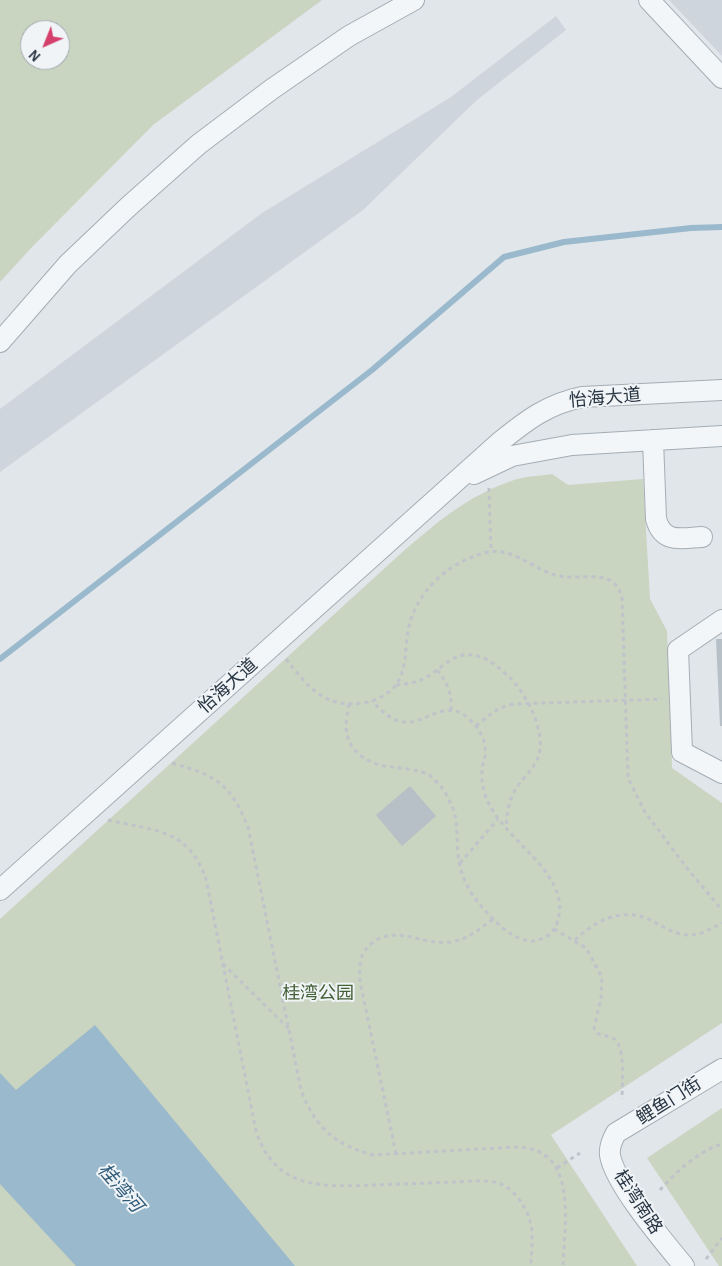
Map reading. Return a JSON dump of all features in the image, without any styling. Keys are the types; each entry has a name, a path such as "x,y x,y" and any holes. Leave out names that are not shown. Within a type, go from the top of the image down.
{"street":[{"path":"0,342 68,264 128,206 200,144 272,89 349,36 414,0"},
{"path":"650,0 722,78"},
{"name":"怡海大道","path":"0,890 518,427 542,411 564,401 582,397 722,390"},
{"name":"怡海大道","path":"456,482 519,455 572,444 722,436"},
{"path":"653,440 656,519 661,531 669,537 702,537"},
{"path":"722,620 678,650 682,752 722,773"},
{"name":"鲤鱼门街","path":"616,1133 722,1069"},
{"name":"桂湾南路","path":"616,1133 610,1147 610,1157 618,1174 632,1197 684,1266"}],"path":[{"path":"489,483 491,552"},
{"path":"282,653 299,675 321,696 332,702 349,704 372,702 386,694 396,685 402,673 408,630 420,599 430,586 454,566 469,558 491,552 500,552 517,557 548,573 563,577 607,578 614,582 620,589 622,598 628,778 645,812 686,867 722,910"},
{"path":"396,685 415,683 463,655 478,655 495,664 512,680 529,703 537,721 540,741 538,759 513,794 508,809 506,828"},
{"path":"437,670 449,688 452,697 451,710"},
{"path":"476,726 502,706 529,703 680,698"},
{"path":"349,704 346,727 348,741 356,752 366,760 379,765 408,769 428,775 446,792 456,818 461,873 468,888 494,919 507,931 520,939 533,942 546,938 554,929 558,918 559,902 553,883 542,867 498,819 489,805 483,788 482,771 485,742 479,729 465,716 451,710 437,712 411,722 400,722 388,716 372,702"},
{"path":"164,760 206,773 220,781 232,795 241,810 248,827 301,1090 320,1125 335,1139 354,1150 373,1155 515,1147 531,1149 545,1156 557,1168 563,1182 563,1266"},
{"path":"100,818 164,832 177,838 195,855 201,865 206,879 256,1131 260,1143 275,1164 292,1177 314,1185 344,1186 476,1182 502,1184 520,1200 531,1223 531,1266"},
{"path":"460,864 498,819"},
{"path":"575,940 588,928 623,914 644,918 670,930 689,935 710,930 722,923"},
{"path":"396,1154 360,981 359,967 362,955 367,946 377,939 390,934 436,942 449,942 473,934 494,919"},
{"path":"554,929 586,948 602,977 601,998 594,1028 602,1036 613,1038 620,1045 622,1098"},
{"path":"223,964 289,1030"},
{"path":"660,1190 677,1172 696,1157 722,1144"},
{"path":"557,1168 580,1153"},
{"path":"706,1259 722,1238"}],"shaded area":[{"path":"669,0 722,0 722,56"},
{"path":"556,16 566,30 477,100 363,210 0,472 0,409 262,213 451,97"}],"green space":[{"path":"0,0 322,0 153,125 32,247 0,282"},
{"name":"桂湾公园","path":"552,474 568,485 643,479 650,599 667,631 672,768 722,803 722,1023 551,1135 637,1266 0,1266 0,919 398,556 438,522 481,494 497,487 519,479"},
{"path":"722,1108 722,1266 719,1266 647,1158"}],"water":[{"name":"桂湾河","path":"95,1025 295,1266 76,1266 0,1184 0,1073 16,1090"}],"building":[{"path":"716,639 722,639 722,726 720,726"},
{"path":"410,786 436,816 402,846 376,815"}],"waterway":[{"path":"0,659 372,370 504,257 564,242 691,228 722,227"}]}
